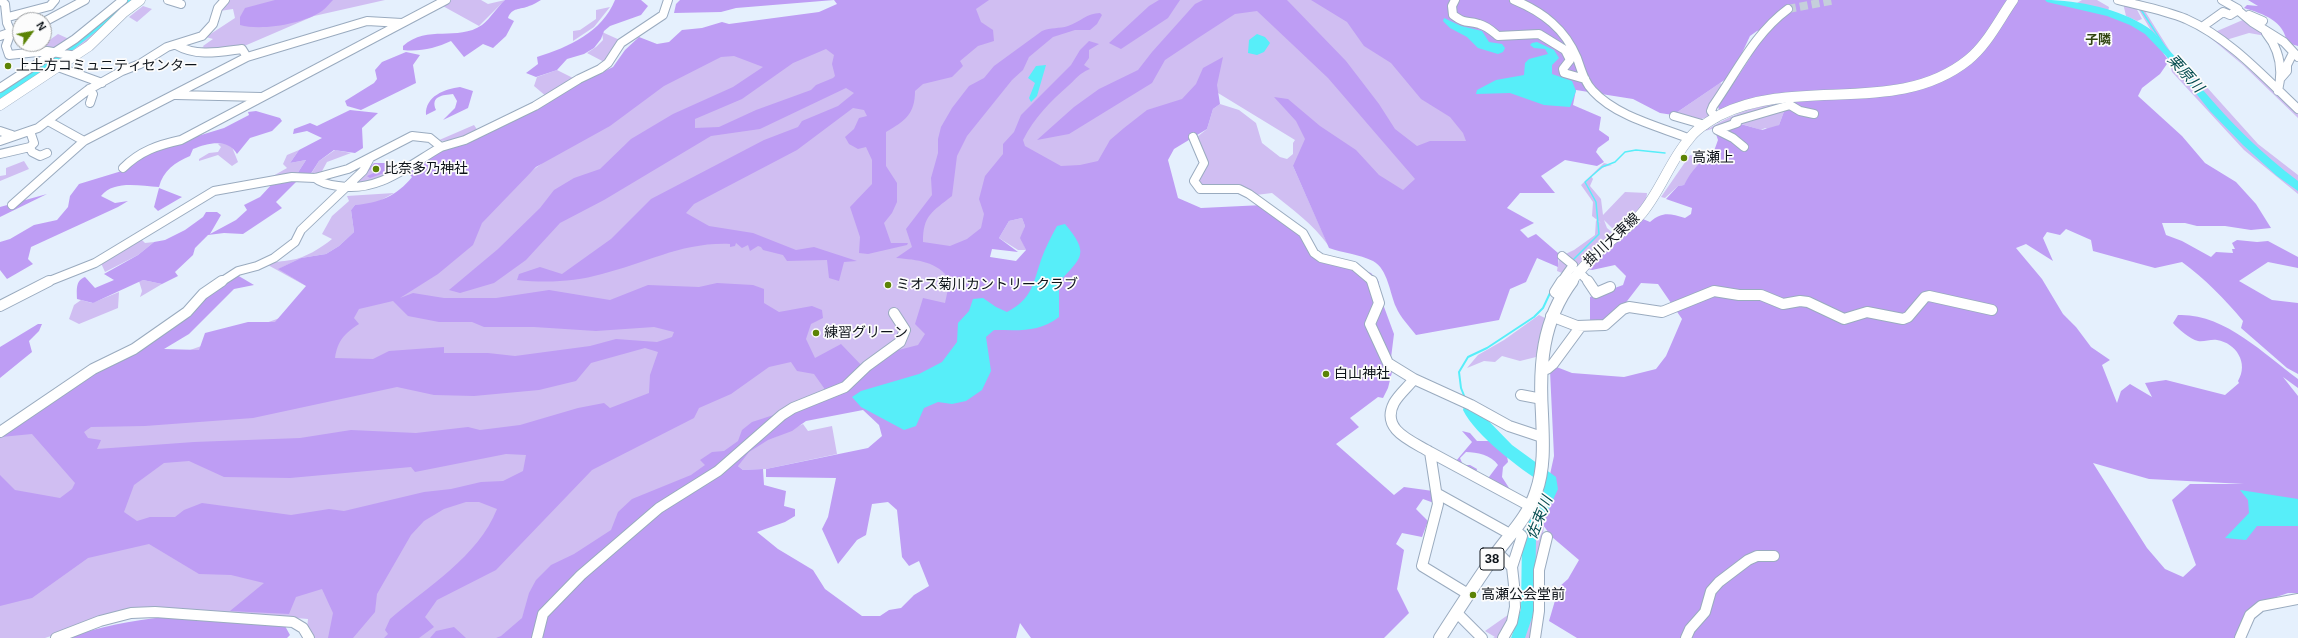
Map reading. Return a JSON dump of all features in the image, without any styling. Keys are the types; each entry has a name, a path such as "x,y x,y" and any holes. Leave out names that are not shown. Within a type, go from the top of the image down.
{"main road":[{"path":"0,105 76,56 99,38 124,12 140,0"},
{"name":"掛川大東線","path":"1440,638 1468,594 1530,506 1541,474 1541,369 1545,336 1551,316 1561,296 1570,263 1602,247 1637,220 1668,175 1688,138 1716,118 1748,106 1789,99 1873,93 1933,82 1951,73 1968,61 1979,49 2013,0"}],"street":[{"path":"0,0 5,4 8,17 7,23 11,32 6,46 9,55 55,52 76,56"},
{"path":"8,17 50,6 55,0"},
{"path":"52,18 86,0"},
{"path":"0,88 81,35 123,0"},
{"path":"168,0 181,4"},
{"path":"0,141 12,135 30,131 48,121 89,89 142,63 168,47 202,36 213,24 218,8 225,0"},
{"path":"123,168 136,154 156,146 181,140 446,0"},
{"path":"315,178 318,181 344,189 367,187 385,181 441,147 465,140 535,106 579,79 608,64 621,43 664,15 668,0"},
{"path":"1455,0 1452,6 1453,15 1459,21 1486,26 1498,36 1539,34 1565,50 1570,56 1570,60 1563,69 1564,73 1585,79"},
{"path":"1514,0 1540,12 1558,25 1573,47 1585,79 1597,96 1610,104 1688,138"},
{"path":"2118,0 2144,6 2182,18 2202,27 2219,38 2298,109"},
{"path":"2222,0 2262,24 2284,42 2295,55 2287,65 2287,71 2280,79"},
{"path":"2202,27 2223,12 2230,15 2236,8"},
{"path":"1716,118 1711,111 1713,106 1746,56 1752,42 1775,17 1788,9"},
{"path":"12,205 84,141 247,57 367,21 402,23"},
{"path":"2262,24 2279,51 2280,79 2278,91"},
{"path":"0,36 11,32"},
{"path":"176,45 184,51 196,54 242,49 247,57"},
{"path":"142,63 155,62"},
{"path":"58,67 102,83"},
{"path":"89,89 93,94 90,103"},
{"path":"174,95 262,97"},
{"path":"1744,147 1733,138 1717,130 1737,123 1735,121 1790,105 1800,111 1814,114"},
{"path":"1748,106 1757,115"},
{"path":"1674,116 1705,125"},
{"path":"48,121 84,141"},
{"path":"0,131 12,135"},
{"path":"0,154 30,147 34,143 30,131"},
{"path":"0,306 31,294 95,263 214,191 292,177 315,178 348,169 412,136 425,136 441,147"},
{"path":"1193,137 1199,148 1204,163 1194,181 1200,188 1238,189 1249,194 1304,233 1314,252 1321,258 1354,266 1372,280 1379,303 1370,324 1388,364 1414,379 1467,403 1509,426 1542,437"},
{"path":"30,147 32,152 40,156 47,153"},
{"path":"0,432 93,369 134,349 187,312 203,294 238,271 257,266 279,254 295,242 301,230 342,193 344,189 363,171 370,158"},
{"path":"1570,263 1587,279 1593,292 1596,293 1610,288"},
{"path":"1551,316 1581,326 1605,325 1623,309 1628,308 1662,312 1714,290 1739,295 1762,295 1783,304 1800,301 1808,302 1844,319 1867,312 1903,319 1908,317 1925,297 1929,296 1992,310"},
{"path":"537,638 543,614 551,605 581,575 659,508 718,471 782,415 793,408 845,387 867,366 900,342 904,336 905,330 894,313"},
{"path":"1541,369 1547,369 1553,364 1581,326"},
{"path":"1414,379 1394,402 1388,420 1390,425 1397,432 1430,452 1530,506"},
{"path":"1521,395 1542,399"},
{"path":"1430,452 1438,494 1438,504 1422,566 1468,594"},
{"path":"1438,494 1522,536 1512,567 1516,607 1512,622 1503,638"},
{"path":"1535,638 1539,611 1539,566 1547,537"},
{"path":"1497,552 1512,567"},
{"path":"1686,638 1690,629 1705,612 1711,591 1719,582 1748,560 1757,556 1774,556"},
{"path":"2240,638 2250,615 2261,606 2298,599"},
{"path":"56,638 113,617 131,613 155,612 293,622 308,632 309,638"},
{"path":"1457,613 1482,638"}],"shaded area":[{"path":"125,0 138,0 85,47 0,103 0,90 58,48 52,48 52,38 58,34 69,39"},
{"path":"226,0 385,0 314,16 242,47 195,52 203,47 204,48 203,46 213,39 206,37 235,18 233,9 220,11"},
{"path":"275,0 333,0 322,11 314,16 293,23 270,27 249,27 240,25 240,17 245,8"},
{"path":"450,0 481,0 488,4 505,0 479,26 441,5"},
{"path":"505,0 541,0 532,5 514,10 510,14 508,18 514,21 506,36 493,48 483,44 464,57 451,41 428,49 403,50 403,46 413,39 422,36 472,30 482,25"},
{"path":"615,0 641,0 648,6 641,15 610,26 604,31 601,39 594,48 584,54 567,59 557,70 536,77 526,73 538,64 537,57 572,43 593,29 602,21"},
{"path":"680,0 834,0 736,8 721,12 674,13 676,4"},
{"path":"834,0 989,0 976,9 981,22 993,30 994,41 978,46 960,61 963,66 952,77 923,84 915,91 915,99 908,116 886,132 886,166 897,183 897,202 892,213 884,223 891,243 908,243 907,245 868,254 859,253 860,237 850,207 872,184 872,160 866,147 858,149 849,144 845,137 854,129 859,118 867,116 864,110 853,108 797,150 694,204 686,213 709,226 753,233 796,250 814,247 857,261 844,262 839,281 829,278 827,260 787,261 783,255 763,250 761,247 758,246 750,251 748,245 742,248 736,243 735,246 730,247 730,244 696,246 581,279 549,282 517,280 519,274 540,267 562,274 611,239 651,199 764,140 798,127 802,121 838,106 854,93 846,88 760,129 711,136 604,200 560,223 526,260 494,283 460,293 449,290 498,249 540,208 554,190 574,178 600,169 631,139 673,114 733,87 763,67 734,56 721,57 664,86 610,126 536,167 482,223 473,245 438,274 400,298 413,293 444,298 496,298 549,290 610,300 648,285 699,287 717,283 753,285 764,289 764,303 779,312 812,306 822,310 823,318 811,324 806,339 815,358 841,344 864,368 875,356 918,345 925,334 915,324 923,298 945,303 950,280 945,274 933,265 919,261 896,258 912,247 906,229 932,195 931,178 938,153 938,139 941,127 952,108 969,86 984,78 994,66 1042,31 1068,26 1091,14 1100,13 1102,15 1097,24 1090,30 1075,30 1053,37 1029,57 1023,70 1012,80 967,136 957,156 952,196 930,215 923,233 923,242 950,246 967,239 981,228 984,214 979,199 985,176 1003,154 1003,144 1014,132 1021,115 1071,65 1080,50 1089,41 1099,44 1089,50 1089,58 1084,65 1090,69 1078,76 1049,104 1037,117 1023,140 1025,146 1061,166 1080,165 1098,161 1110,140 1124,128 1147,110 1182,99 1196,84 1203,68 1223,57 1217,85 1220,104 1213,109 1207,129 1174,149 1168,160 1178,198 1201,208 1263,205 1303,237 1316,255 1371,273 1379,282 1377,288 1394,334 1391,358 1393,368 1388,388 1383,398 1378,397 1350,418 1359,427 1336,444 1394,495 1404,487 1433,491 1434,503 1423,499 1416,509 1428,521 1422,537 1402,533 1396,544 1404,550 1397,589 1409,613 1384,638 1031,638 1020,623 1016,638 496,638 501,636 522,618 529,593 536,580 551,565 574,554 611,530 618,512 632,499 691,475 705,465 700,460 712,452 724,451 738,441 742,430 752,422 823,399 824,388 814,374 797,371 791,362 769,367 731,394 699,408 694,418 592,470 496,570 437,600 425,617 434,627 419,638 384,638 388,634 385,630 390,619 435,583 465,556 488,526 497,509 479,502 466,502 444,509 424,521 411,535 377,594 375,612 353,638 328,638 333,613 322,589 296,597 289,614 230,611 264,583 231,575 199,574 149,544 88,558 32,598 0,606 0,475 15,490 60,498 72,489 75,483 32,434 1,437 71,387 237,275 254,285 234,289 189,334 164,349 199,350 205,333 248,322 275,322 306,286 278,269 301,258 326,254 339,246 354,232 351,210 355,205 380,200 394,194 412,177 407,172 420,160 613,67 625,50 639,37 657,44 669,42 682,30 702,28 722,22 729,24 819,12 837,4","holes":["826,49 834,55 832,64 835,76 816,85 811,90 756,110 719,127 695,128 695,119 742,99 793,63","1022,218 1025,226 1020,238 1026,250 1016,261 990,257 992,249 1018,252 999,238 1009,221","393,301 408,316 439,322 472,322 484,327 534,327 596,331 654,327 674,332 672,337 657,342 616,339 590,346 515,356 488,353 444,353 444,347 389,351 373,359 335,358 342,338 359,324 354,318 359,309","645,348 658,352 650,375 649,393 610,408 604,403 578,408 520,425 480,430 468,427 416,433 351,430 300,438 194,442 97,449 101,440 88,438 84,432 91,427 145,426 253,418 397,387 434,395 474,396 539,390 576,381 591,363","863,410 879,425 882,436 868,448 766,469 766,477 836,478 828,517 822,529 838,564 857,540 866,535 872,504 888,502 897,510 902,557 909,566 919,561 929,586 914,595 901,608 889,610 880,616 862,616 825,589 813,570 778,549 757,532 785,522 795,516 795,509 784,506 786,491 764,485 763,469 743,470 738,466 749,452 768,440 792,431 806,421","506,454 526,455 523,471 503,481 481,482 451,489 424,492 344,511 329,509 291,515 202,503 184,510 175,517 150,517 137,521 124,512 134,485 164,463 189,461 224,477 290,478 411,467 415,472"]},
{"path":"966,0 1334,0 1485,143 1407,198 1293,166 1328,245 1322,237 1295,211 1272,193 1256,195 1239,189 1200,189 1195,179 1204,163 1197,137 1207,129 1213,109 1220,104 1239,110 1256,123 1262,143 1280,157 1287,159 1293,154 1293,143 1295,140 1218,93 1105,178 1012,171 940,350 771,439 803,424 808,431 832,426 837,454 766,469 743,470 738,466 579,638 306,638 308,619 198,610 132,609 45,638 0,638 0,427 78,390 389,279 685,55"},
{"path":"1159,0 1180,0 1168,18 1121,49 1109,43 1149,6"},
{"path":"1203,0 1287,0 1346,61 1379,104 1395,129 1417,146 1430,141 1466,141 1463,133 1450,117 1421,99 1391,63 1364,46 1347,22 1311,0 2047,0 2098,12 2136,25 2151,37 2169,61 2160,74 2142,88 2138,96 2182,136 2205,163 2236,182 2256,204 2271,228 2251,230 2225,226 2197,226 2185,223 2162,223 2166,235 2182,241 2211,257 2216,252 2233,253 2232,249 2235,249 2232,243 2237,240 2257,242 2268,241 2298,257 2298,268 2268,262 2239,281 2272,300 2298,303 2298,374 2287,368 2241,328 2243,321 2229,305 2207,282 2182,262 2155,268 2093,251 2091,240 2066,229 2060,235 2047,232 2043,238 2053,261 2026,244 2016,248 2042,279 2063,314 2076,327 2091,347 2110,360 2102,365 2117,403 2121,391 2130,384 2152,397 2145,383 2166,380 2225,395 2239,383 2238,381 2242,367 2239,355 2235,350 2230,345 2217,340 2198,341 2191,338 2173,323 2178,315 2195,316 2227,328 2257,347 2298,379 2298,388 2283,377 2298,396 2298,593 2288,593 2254,605 2236,633 2241,638 1577,638 1549,621 1559,587 1568,579 1579,560 1552,537 1543,525 1550,506 1549,479 1554,456 1550,371 1554,366 1572,373 1624,377 1656,369 1666,356 1682,319 1658,284 1641,283 1614,318 1590,325 1590,297 1623,285 1626,276 1615,265 1592,270 1588,269 1600,255 1643,219 1650,222 1659,216 1667,214 1685,218 1691,214 1692,208 1666,199 1678,186 1684,185 1697,166 1714,151 1718,140 1715,131 1737,123 1762,130 1779,125 1786,106 1770,100 1719,110 1718,106 1750,58 1756,44 1772,27 1757,31 1750,36 1736,66 1726,79 1673,115 1660,113 1633,99 1576,90 1573,105 1601,117 1599,130 1609,137 1609,140 1598,148 1596,152 1604,162 1597,166 1565,160 1541,176 1555,193 1520,193 1507,208 1534,223 1520,230 1528,238 1536,234 1558,253 1558,267 1537,258 1526,282 1510,289 1499,320 1416,335 1398,311 1388,282 1378,265 1373,261 1362,257 1329,248 1293,166 1305,139 1296,121 1274,97 1288,99 1320,126 1356,150 1379,175 1403,190 1415,179 1328,78 1257,11 1235,14 1198,38 1165,60 1152,83 1069,134 1037,140 1074,107 1099,89 1138,70 1195,4","holes":["2093,463 2149,479 2244,484 2190,484 2172,500 2196,565 2183,577 2165,569 2147,548"]},
{"path":"2082,0 2097,0 2109,7 2108,12 2077,3"},
{"path":"2133,0 2138,0 2175,59 2204,84 2258,144 2298,175 2298,194 2244,150 2172,72 2169,61"},
{"path":"2248,0 2298,0 2298,46 2287,43 2282,29 2272,20 2259,13 2244,8 2247,5 2258,6"},
{"path":"2123,3 2135,6 2142,19 2137,21 2126,16"},
{"path":"143,6 152,9 137,22 129,17"},
{"path":"610,7 594,27 573,41 573,31 580,30 596,19 596,10"},
{"path":"2153,11 2183,20 2210,35 2298,112 2298,118 2243,65 2207,35 2189,24 2154,13"},
{"path":"2245,19 2266,36 2249,33 2226,40 2215,32"},
{"path":"602,32 622,41 606,63 587,53 603,40"},
{"path":"406,52 420,55 413,65 416,83 361,110 347,106 345,101 374,83 377,79 375,70 382,62"},
{"path":"2177,64 2260,154 2261,158 2251,151 2183,77 2175,67"},
{"path":"557,70 575,79 547,97 534,86 537,77"},
{"path":"1720,83 1725,85 1708,106 1711,116 1695,121 1673,115"},
{"path":"460,87 473,91 468,108 443,120 455,108 457,101 453,94 445,95 436,99 436,110 426,115 427,108 432,98 442,92"},
{"path":"1777,103 1786,106 1779,125 1770,130 1765,128 1761,130 1735,122 1705,131 1740,113"},
{"path":"350,110 378,113 362,128 363,148 355,153 334,150 319,161 310,175 297,174 306,160 290,163 299,150 322,138 307,131 293,134 294,129 310,123 317,126"},
{"path":"256,111 280,118 282,121 272,131 250,138 237,154 228,146 217,143 193,149 190,156 179,161 170,168 163,176 159,187 127,185 106,191 101,196 115,203 128,201 31,247 28,259 33,264 7,279 0,270 0,242 10,239 34,225 57,220 68,207 70,196 79,184 125,170 139,154 224,128 249,115 248,112"},
{"path":"474,125 478,131 465,140 437,141"},
{"path":"226,143 232,147 238,162 232,166 218,155 199,161 199,159 209,153 218,152 221,147 218,144"},
{"path":"299,150 290,163 306,160 297,174 266,180 287,168 283,164 287,155"},
{"path":"335,150 351,153 327,162 321,173 311,174 319,161"},
{"path":"1690,155 1703,159 1684,185 1678,186 1665,198 1661,197"},
{"path":"24,161 29,169 0,181 0,176 6,175 6,168"},
{"path":"374,163 386,163 390,171 370,178 367,176 381,170 379,165 364,173"},
{"path":"376,163 386,163 396,176 353,186 367,168"},
{"path":"1604,163 1612,165 1604,167 1591,176 1593,179 1590,186 1601,199 1603,215 1625,192 1647,193 1646,199 1640,209 1615,231 1604,220 1607,228 1614,234 1567,275 1557,271 1559,257 1574,250 1595,235 1596,220 1601,223 1592,216 1593,202 1581,185"},
{"path":"297,181 276,202 282,208 243,234 224,233 208,235 195,248 193,255 175,272 178,276 162,284 143,280 93,303 77,299 77,286 82,279 85,277 95,288 114,280 104,274 138,255 154,242 165,240 185,230 203,217 206,212 217,212 221,215 210,234 236,220 247,210 244,205 260,197 273,183"},
{"path":"159,188 182,197 158,211 154,207"},
{"path":"394,193 374,204 355,205 351,210 354,232 339,246 326,254 301,258 279,269 306,286 266,264 302,257 318,249 332,239 322,234 332,216 349,201 347,196"},
{"path":"47,194 0,217 0,207"},
{"path":"1022,218 1025,226 1021,238 1026,250 1018,250 999,238 1009,221"},
{"path":"141,239 145,243 154,242 138,255 105,272 101,263"},
{"path":"143,280 162,284 140,297 142,291 139,281"},
{"path":"119,292 118,308 79,324 69,319 74,305 81,300 92,303"},
{"path":"1539,315 1545,318 1536,357 1520,361 1502,356 1495,362 1484,361 1467,368 1478,355 1504,340"},
{"path":"38,324 42,324 39,331 29,341 32,352 0,378 0,347"},
{"path":"1462,431 1470,433 1477,441 1490,441 1507,456 1508,462 1503,467 1502,477 1511,491 1510,497 1500,493 1486,481 1498,465 1488,456 1479,453 1466,452 1460,458 1463,465 1470,465 1477,469 1476,473 1467,472 1456,461 1472,442"},
{"path":"1549,479 1550,506 1544,526 1533,638 1514,638 1524,627 1530,605 1531,565 1529,529"},
{"path":"1515,610 1510,638 1493,638 1495,637 1485,631"},
{"path":"164,617 285,626 290,635 287,638 68,638 116,624"},
{"path":"454,627 466,638 430,638 436,631"}],"water":[{"path":"1444,18 1461,26 1482,31 1489,42 1502,44 1505,48 1503,52 1498,54 1478,48 1467,37 1450,28 1443,21"},
{"path":"1257,34 1265,37 1270,43 1264,52 1257,55 1248,53 1249,40"},
{"path":"1537,42 1554,50 1559,58 1552,65 1552,74 1572,81 1576,91 1570,107 1544,105 1510,93 1476,94 1477,90 1496,80 1524,75 1525,63 1529,59 1548,54 1545,49 1534,48 1530,45"},
{"path":"1046,65 1037,96 1031,102 1029,98 1035,83 1028,78 1036,66"},
{"path":"1065,224 1078,242 1080,255 1078,261 1059,282 1059,317 1044,326 1028,330 994,330 986,337 991,371 982,390 966,401 952,404 938,402 924,408 916,426 904,430 861,407 852,397 861,391 919,374 942,362 957,342 958,323 969,311 973,299 983,298 996,307 1007,312 1022,302 1033,284 1050,238 1057,226"},
{"path":"2240,490 2298,499 2298,526 2257,526 2246,540 2225,538 2249,513 2248,500"}],"waterway":[{"path":"0,96 60,56 130,0"},
{"name":"栗原川","path":"2050,0 2111,14 2133,23 2148,32 2170,55 2183,73 2213,108 2246,143 2263,159 2298,187"},
{"path":"2140,8 2170,55"},
{"path":"1572,261 1599,234 1596,202 1585,182 1602,167 1615,162 1625,152 1636,150 1665,153"},
{"path":"1465,398 1461,388 1459,372 1468,357 1487,348 1534,317 1543,308 1551,291"},
{"name":"佐束川","path":"1469,410 1488,431 1517,458 1551,481 1551,489 1529,537 1530,573 1528,609 1518,638"}],"tunnel":[{"path":"1788,9 1835,0"}],"place":[{"name":"上土方コミュニティセンター","path":"8,66"},
{"name":"高瀬上","path":"1684,158"},
{"name":"比奈多乃神社","path":"376,169"},
{"name":"ミオス菊川カントリークラブ","path":"888,285"},
{"name":"練習グリーン","path":"816,333"},
{"name":"白山神社","path":"1326,374"},
{"name":"高瀬公会堂前","path":"1473,595"}],"district":[{"name":"子隣","path":"2098,40"}]}
